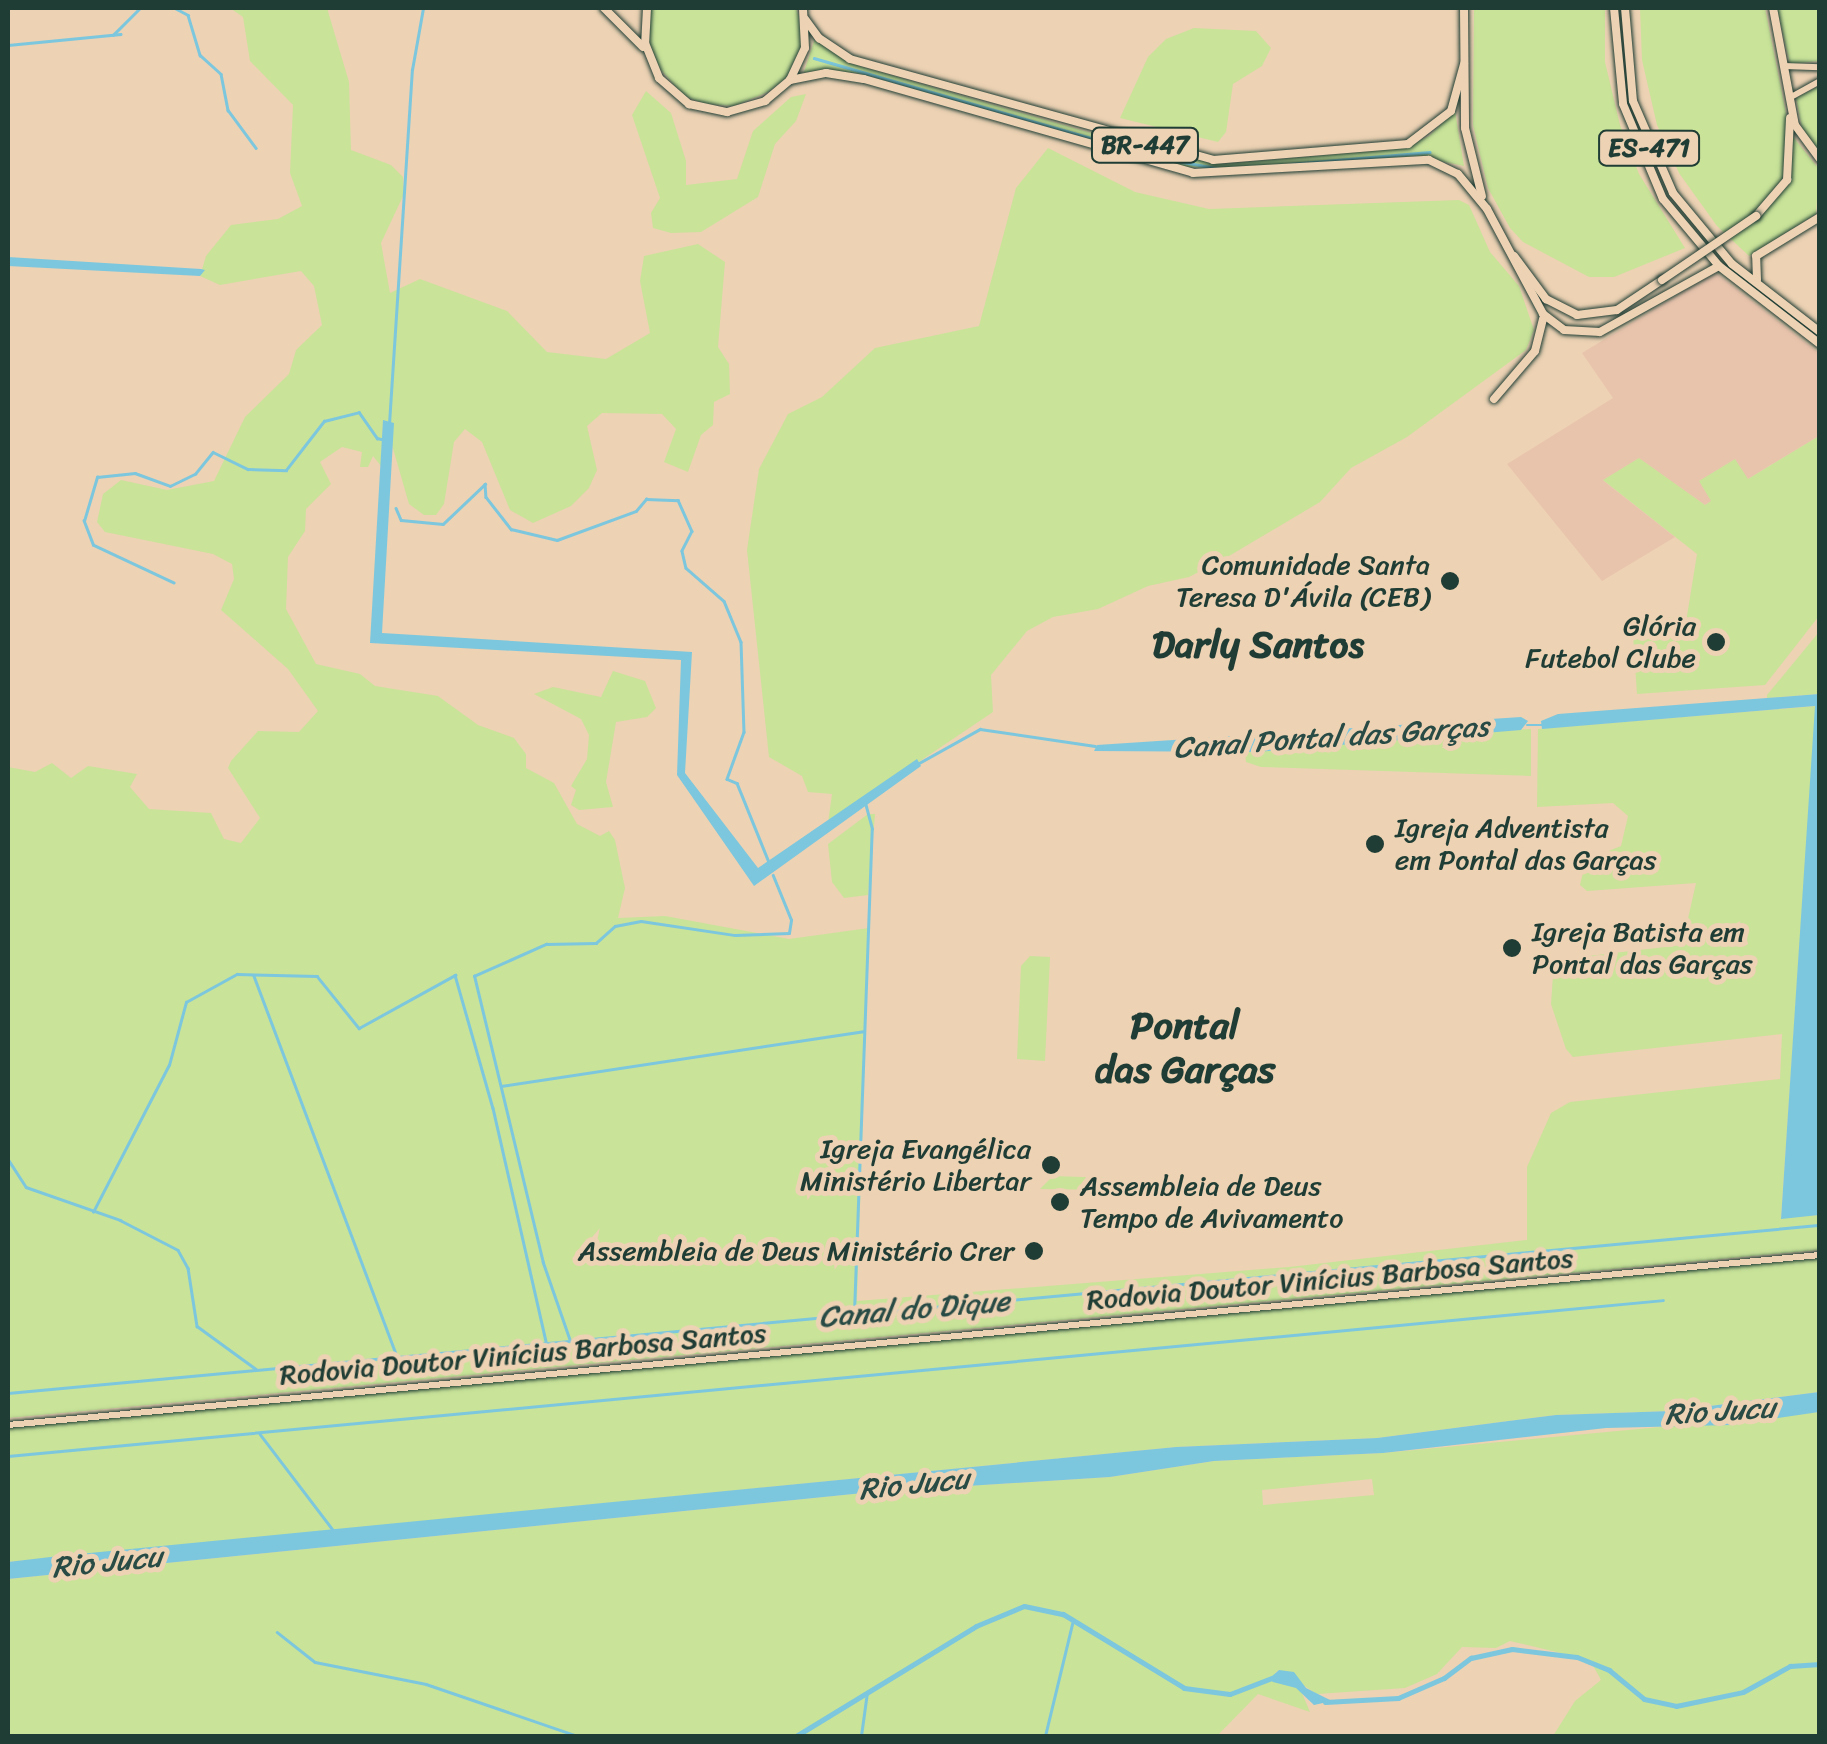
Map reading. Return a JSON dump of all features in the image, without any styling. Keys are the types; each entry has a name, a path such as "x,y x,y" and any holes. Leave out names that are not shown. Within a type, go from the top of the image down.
{"main road":[{"name":"BR-447","path":"604,8 631,30 676,95 712,111 758,105 790,80 805,48 806,18"},
{"path":"647,8 648,58"},
{"name":"BR-447","path":"803,8 819,38 850,59 1213,160 1408,144 1451,110 1464,64"},
{"name":"BR-447","path":"1464,8 1470,160 1487,209 1543,314"},
{"name":"ES-471","path":"1614,8 1618,78 1639,153 1670,210 1719,266 1820,344"},
{"name":"ES-471","path":"1625,8 1628,77 1649,149 1680,204 1732,264 1820,332"},
{"name":"BR-447","path":"1502,240 1546,299 1577,315 1617,310 1756,216 1777,198 1789,174 1790,98 1773,8"},
{"path":"1784,66 1820,66"},
{"name":"BR-447","path":"790,80 826,73 864,78 1193,172 1428,160 1458,174 1487,209"},
{"path":"1820,81 1790,98 1798,133 1820,159"},
{"path":"1732,264 1757,256 1818,219"},
{"path":"1757,256 1757,283"},
{"path":"1543,314 1564,330 1600,332 1719,266"},
{"path":"1494,399 1540,342 1543,314"},
{"name":"Rodovia Doutor Vinícius Barbosa Santos","path":"8,1425 1820,1256"}],"shaded area":[{"path":"1715,272 1819,353 1819,436 1705,505 1639,459 1604,481 1675,537 1602,581 1507,464 1613,398 1582,353"}],"green space":[{"path":"230,8 327,8 349,82 351,150 391,165 403,177 404,194 381,243 390,293 420,279 507,311 547,352 606,359 650,333 640,281 644,256 698,244 725,262 718,347 729,364 730,394 714,402 713,425 701,435 688,472 664,462 676,429 662,414 602,413 587,426 597,470 589,488 571,506 533,523 510,510 482,442 465,429 454,442 444,504 436,515 424,515 409,504 392,445 393,424 383,421 381,466 373,456 368,467 360,467 362,452 342,447 320,462 331,484 306,509 305,531 288,557 286,609 316,664 360,674 375,686 438,696 478,725 514,738 526,754 526,768 554,783 577,824 600,836 609,831 615,840 625,888 618,918 665,916 789,939 869,928 857,1301 1289,1267 1527,1240 1527,1167 1551,1113 1570,1102 1780,1079 1782,1034 1573,1057 1566,1049 1551,1004 1554,960 1682,945 1696,883 1587,891 1580,885 1586,860 1621,846 1628,816 1613,803 1537,807 1538,729 1816,706 1781,1218 1819,1215 1819,1250 8,1418 8,767 35,772 52,763 71,778 88,766 137,774 130,787 149,809 211,813 224,839 241,843 260,818 228,768 231,761 258,731 299,732 318,711 288,669 221,610 234,579 232,564 213,554 105,532 97,522 103,494 121,480 167,490 214,481 245,417 289,374 296,350 322,325 314,286 301,271 220,285 200,276 206,256 231,225 278,219 302,206 290,173 293,105 250,61 243,17"},
{"path":"651,8 796,8 806,37 788,77 768,92 734,106 705,104 684,96 655,63 647,35"},
{"path":"1474,8 1605,8 1605,62 1620,125 1639,174 1685,248 1614,277 1589,277 1523,242 1510,228 1488,188 1473,125"},
{"path":"1640,8 1765,8 1790,133 1819,169 1816,214 1749,256 1717,226 1679,173 1657,125 1642,60"},
{"path":"1777,8 1819,8 1819,61 1790,64"},
{"path":"1194,28 1256,31 1271,48 1262,66 1233,84 1226,132 1218,142 1120,118 1148,57 1166,39"},
{"path":"815,38 859,66 1164,154 1224,164 1404,148 1429,136 1455,111 1464,166 1416,156 1252,171 1175,166 856,73 804,72"},
{"path":"1819,86 1819,155 1802,128 1796,98"},
{"path":"646,91 671,113 686,161 686,185 737,179 753,131 791,97 806,94 796,121 775,144 758,197 701,232 671,233 653,228 651,213 660,198 632,115"},
{"path":"1048,148 1135,192 1209,209 1459,200 1469,205 1490,252 1519,286 1534,330 1526,350 1407,437 1351,468 1320,502 1189,577 1148,586 1098,609 1053,617 1027,631 991,675 993,712 828,823 832,794 808,792 802,776 769,757 747,550 759,469 788,414 822,397 875,348 979,326 1016,188"},
{"path":"1819,436 1819,616 1765,685 1637,694 1632,620 1687,616 1697,554 1603,480 1639,458 1705,505 1711,501 1699,481 1735,459 1748,479"},
{"path":"1819,632 1819,694 1767,698 1767,695"},
{"path":"613,671 645,681 656,708 647,717 616,722 606,782 613,807 579,810 571,805 576,790 571,786 587,759 589,735 581,719 534,694 553,687 601,697"},
{"path":"1531,729 1531,776 1261,767 1246,762 1245,752 1277,748"},
{"path":"868,814 875,814 868,895 844,898 832,882 828,844"},
{"path":"1030,956 1050,957 1045,1061 1017,1059 1021,966"},
{"path":"1053,1176 1112,1178 1117,1185 1112,1190 1040,1189"},
{"path":"1819,1258 1819,1392 1671,1411 1556,1415 1377,1438 1176,1447 8,1562 8,1427"},
{"path":"1819,1412 1819,1736 1553,1736 1575,1701 1601,1680 1590,1660 1510,1641 1496,1648 1462,1647 1437,1674 1405,1688 1317,1694 1279,1670 1275,1673 1301,1691 1310,1712 1258,1694 1217,1736 8,1736 8,1579 873,1492 1110,1477 1214,1461 1383,1453","holes":["1372,1479 1374,1495 1263,1505 1262,1490"]}],"water":[{"path":"8,257 205,270 200,276 8,266"},
{"path":"383,420 394,423 382,633 692,652 685,773 758,868 917,759 921,766 754,886 677,775 681,660 370,643"},
{"path":"1819,694 1819,1215 1781,1219 1815,706 1542,729 1541,721 1558,714"},
{"path":"1521,717 1528,721 1521,730 1256,752 1094,751 1097,745"},
{"name":"Rio Jucu","path":"1819,1392 1819,1412 1730,1425 1606,1428 1383,1453 1214,1461 1110,1477 873,1492 8,1579 8,1562 59,1556 1176,1447 1377,1438 1556,1415 1671,1411"},
{"path":"1279,1670 1294,1672 1306,1688 1332,1701 1314,1705 1296,1688 1269,1679"}],"waterway":[{"path":"113,35 140,8"},
{"path":"175,8 188,15 200,55 221,74 228,110 256,148"},
{"path":"389,424 412,70 423,8"},
{"path":"8,45 120,34"},
{"path":"814,58 1160,158 1217,168"},
{"path":"1290,164 1429,152"},
{"path":"174,583 93,545 84,521 97,477 135,473 170,486 195,474 213,452 248,469 286,470 324,421 359,412 377,438 386,440"},
{"path":"396,508 401,520 443,524 485,484 486,497 511,529 557,540 636,511 646,499 678,500 692,531 682,551 686,568 724,601 741,642 744,732 727,779 737,783 771,867"},
{"name":"Canal Pontal das Garças","path":"1527,725 1544,725"},
{"name":"Canal Pontal das Garças","path":"919,763 980,729 1095,746"},
{"name":"Canal Pontal das Garças","path":"1113,750 1145,750"},
{"path":"854,1313 872,829 865,803"},
{"path":"570,1341 543,1263 474,976 546,944 596,943 615,926 641,921 735,935 789,933 791,920 773,876"},
{"path":"93,1212 169,1065 186,1002 237,974 317,976 359,1028 455,975 493,1108 546,1341"},
{"path":"254,976 397,1357"},
{"path":"501,1086 863,1031"},
{"path":"8,1159 26,1187 120,1220 178,1250 188,1268 197,1326 256,1369"},
{"name":"Canal do Dique","path":"8,1393 1820,1225"},
{"path":"8,1456 1663,1300"},
{"path":"260,1434 334,1531"},
{"path":"796,1736 976,1626 1024,1606 1063,1614 1184,1688 1230,1694 1272,1678"},
{"path":"1045,1736 1073,1620"},
{"path":"277,1632 315,1662 426,1684 578,1736"},
{"path":"1325,1702 1398,1698 1444,1678 1471,1658 1512,1649 1577,1657 1609,1670 1644,1699 1676,1706 1743,1692 1790,1666 1820,1664"},
{"path":"861,1736 867,1692"}],"place":[{"name":"Comunidade Santa Teresa D'Ávila (CEB)","path":"1450,581"},
{"name":"Glória Futebol Clube","path":"1716,642"},
{"name":"Igreja Adventista em Pontal das Garças","path":"1375,844"},
{"name":"Igreja Batista em Pontal das Garças","path":"1512,948"},
{"name":"Igreja Evangélica Ministério Libertar","path":"1051,1165"},
{"name":"Assembleia de Deus Tempo de Avivamento","path":"1060,1202"},
{"name":"Assembleia de Deus Ministério Crer","path":"1034,1251"}],"district":[{"name":"Darly Santos","path":"1258,645"},
{"name":"Pontal das Garças","path":"1185,1048"}]}
